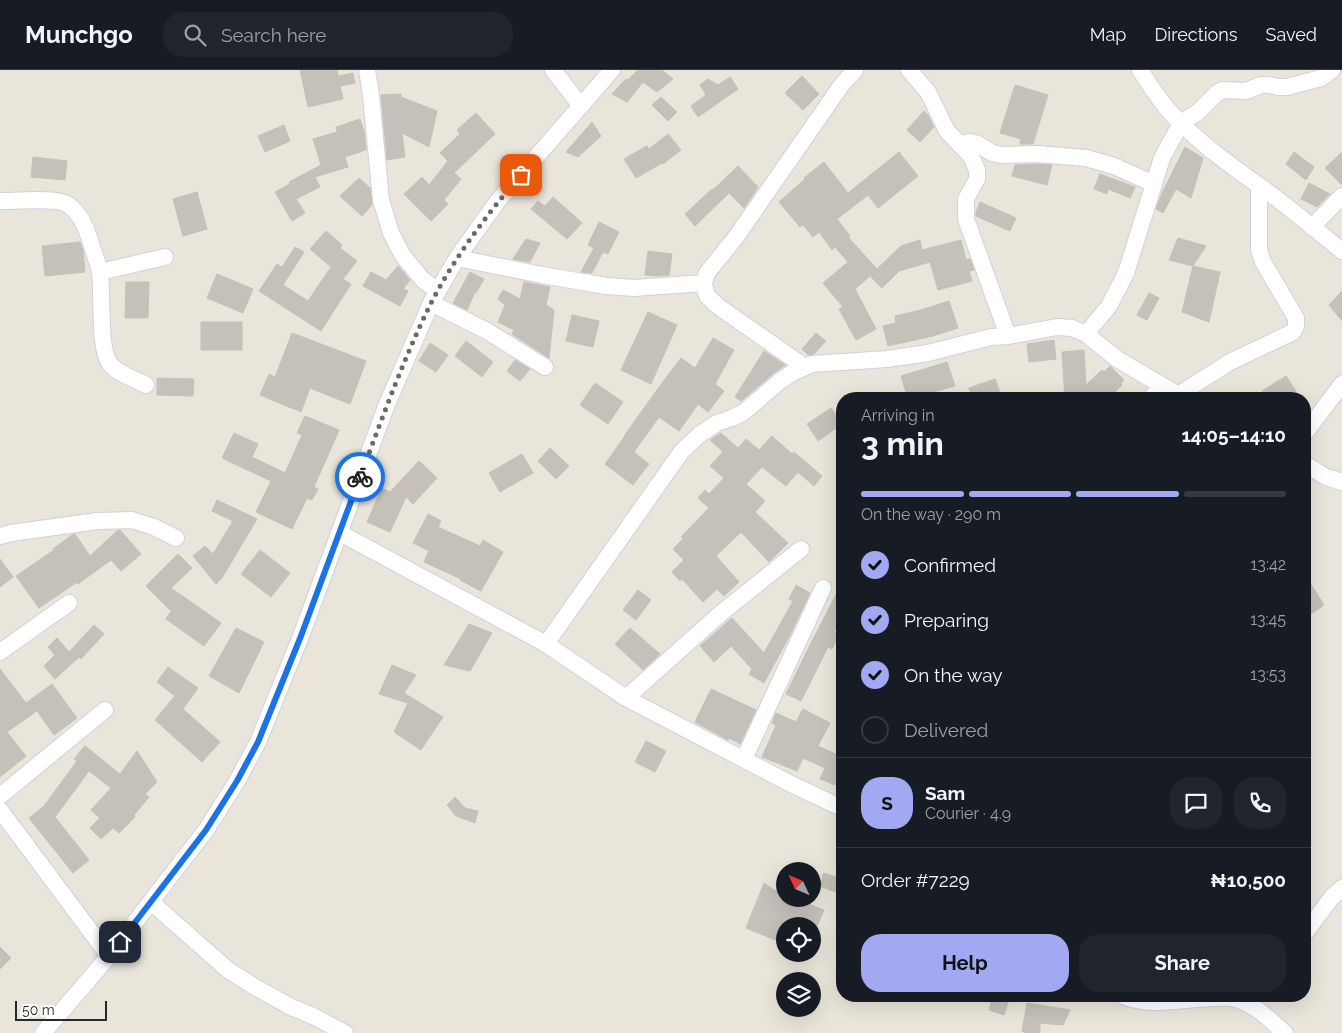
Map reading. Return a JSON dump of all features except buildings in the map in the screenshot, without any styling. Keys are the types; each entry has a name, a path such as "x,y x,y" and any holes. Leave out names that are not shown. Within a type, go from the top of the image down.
{"street":[{"path":"367,70 372,95 380,200 391,233 403,256 434,297 545,367"},
{"path":"554,70 581,106"},
{"path":"43,1033 109,956 151,902 206,830 237,781 258,742 301,636 387,404 434,297 457,258 497,202 612,70"},
{"path":"804,367 719,307 707,296 704,283 707,273 742,230 843,83 855,70"},
{"path":"909,70 928,92 947,131 971,156 977,170 977,179 966,199 966,219 1008,336"},
{"path":"1140,70 1168,110 1181,123 1214,152 1342,251"},
{"path":"1086,334 1109,306 1126,273 1162,158 1181,123 1198,112 1217,92 1223,90 1246,92 1261,85 1287,87 1321,78 1332,70"},
{"path":"959,144 970,142 978,144 992,153 1000,155 1037,154 1086,158 1114,166 1154,184"},
{"path":"1188,392 1230,362 1293,332 1296,326 1296,318 1263,262 1259,250 1259,186"},
{"path":"1312,227 1342,196"},
{"path":"0,201 55,201 65,203 75,211 86,227 100,272 103,340 109,363 117,370 146,385"},
{"path":"100,272 165,257"},
{"path":"457,258 606,286 634,288 704,283"},
{"path":"546,644 682,451 717,422 744,412 792,372 804,367 812,364 887,359 928,353 991,337 1008,336 1058,327 1072,328 1086,334 1117,359 1172,392"},
{"path":"1311,425 1342,384"},
{"path":"1156,392 1162,386"},
{"path":"1311,468 1326,477 1342,482"},
{"path":"0,536 98,521 132,520 154,527 176,538"},
{"path":"340,533 546,644 626,698 791,784 836,805"},
{"path":"626,698 720,614 801,549"},
{"path":"744,759 823,588"},
{"path":"0,652 69,603"},
{"path":"0,796 105,710"},
{"path":"0,810 109,956"},
{"path":"1311,925 1332,897 1342,888"},
{"path":"151,902 228,970 291,1007 345,1033"},
{"path":"1258,1002 1285,1033"}],"way so far":[{"path":"360,477 387,404 431,304 457,258 497,202 521,175"}],"route":[{"path":"120,942 206,830 237,781 258,742 301,636 360,477"}]}
